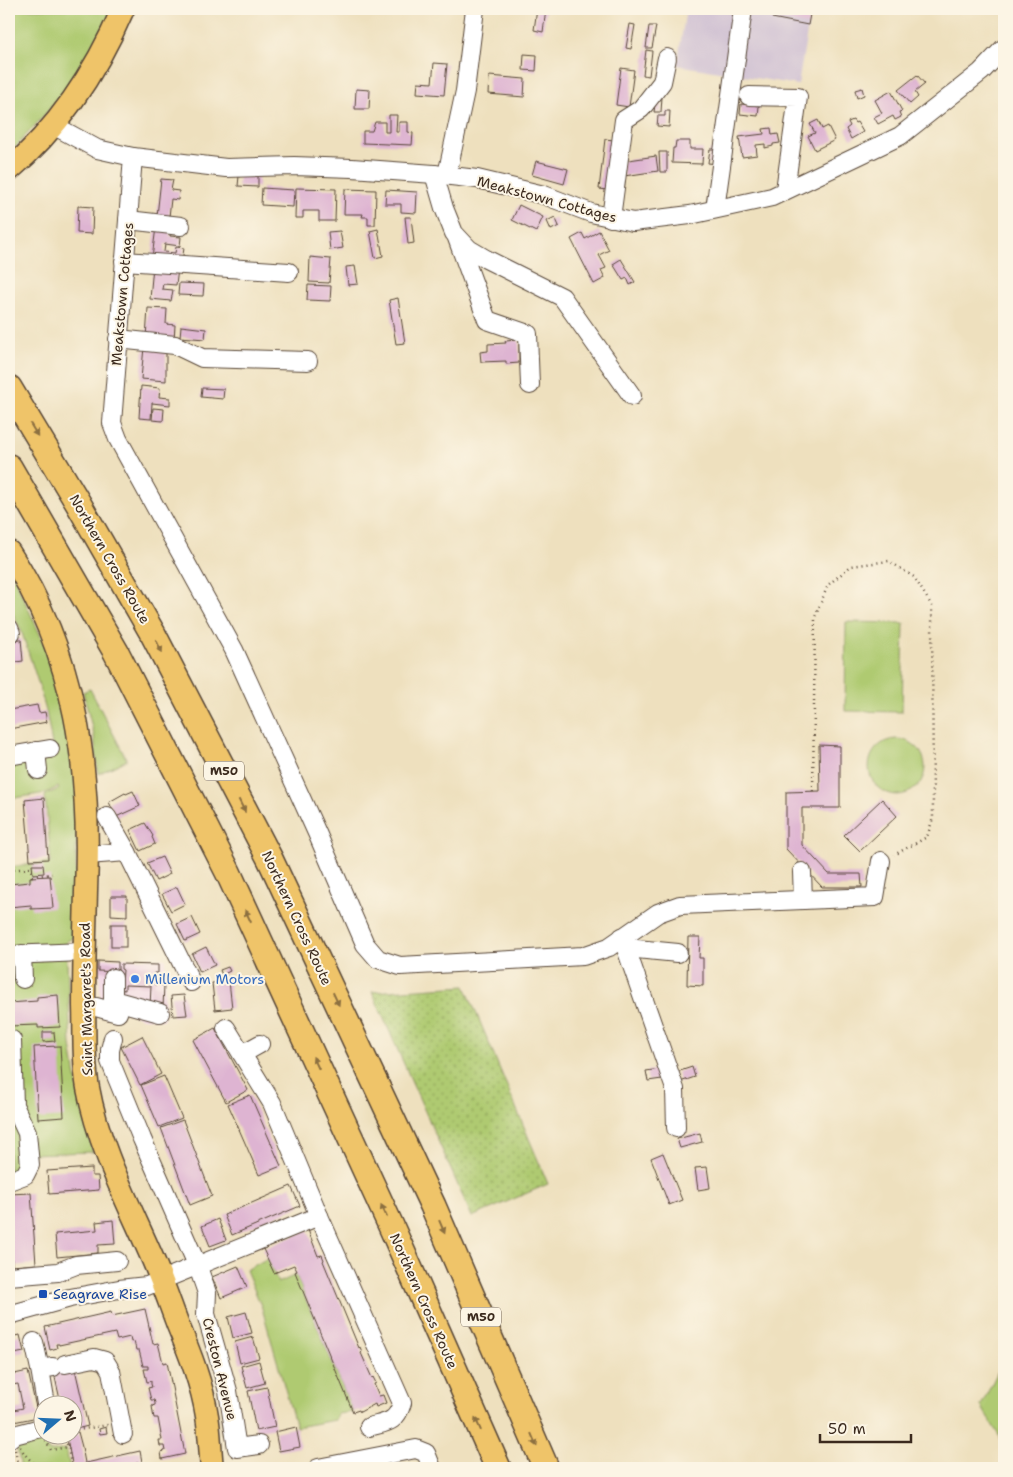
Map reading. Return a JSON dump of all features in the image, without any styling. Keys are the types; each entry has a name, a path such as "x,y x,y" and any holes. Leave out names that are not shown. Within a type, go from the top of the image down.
{"highway":[{"name":"Northern Cross Route","path":"9,388 153,634 270,859 433,1206 546,1468"},
{"name":"Northern Cross Route","path":"9,467 116,652 228,872 391,1226 498,1468"}],"main road":[{"path":"9,170 24,157 53,125 98,59 123,9"},
{"name":"Saint Margaret's Road","path":"9,552 40,606 61,662 74,704 84,772 87,808 84,952 105,1007 87,1086 95,1119 107,1153 162,1280 199,1378 207,1416 212,1468"}],"street":[{"path":"475,9 465,91 441,174 444,208 456,235 487,320 528,334 530,385"},
{"path":"715,209 743,9"},
{"name":"Meakstown Cottages","path":"53,125 97,149 133,157 226,168 314,166 441,174 477,179 544,195 591,213 634,222 690,215 772,197 900,136 981,72 1004,48"},
{"path":"611,218 624,120 641,109 662,82 667,58"},
{"path":"749,96 798,97 785,190"},
{"name":"Meakstown Cottages","path":"133,157 112,422 118,440 234,650 365,944 378,959 400,966 583,956 624,943"},
{"path":"128,220 182,226"},
{"path":"456,235 469,249 486,259 562,297 632,396"},
{"path":"124,261 289,272"},
{"path":"118,339 175,345 202,358 308,361"},
{"path":"9,756 43,750 38,770"},
{"path":"107,817 127,852 191,982"},
{"path":"87,855 127,852"},
{"path":"624,943 658,913 680,905 875,897 882,861"},
{"path":"802,872 802,900"},
{"path":"624,943 678,953"},
{"path":"624,943 675,1089 676,1128"},
{"path":"23,980 15,955 84,952"},
{"path":"113,978 105,1007 160,1012"},
{"path":"226,1028 272,1103 319,1216 402,1403 398,1414 389,1421 369,1427"},
{"path":"113,1038 110,1061 198,1267"},
{"path":"9,1181 25,1175 30,1165 27,1133 14,1105 12,1040"},
{"path":"242,1054 260,1044"},
{"path":"9,1315 70,1298 118,1289 147,1286 198,1267 319,1216"},
{"path":"9,1276 58,1272 76,1265 116,1261"},
{"name":"Creston Avenue","path":"198,1267 207,1293 206,1314 228,1390 237,1448 260,1445"},
{"path":"34,1342 52,1367 48,1394"},
{"path":"52,1367 94,1358 104,1362 111,1371 122,1428"},
{"path":"14,1440 32,1432"},
{"path":"318,1468 416,1449 426,1453 432,1468"}],"path":[{"path":"814,791 815,617 828,585 850,566 889,560 914,577 932,606 933,818 927,837 882,861"},
{"path":"9,870 32,868 32,876 52,874"},
{"path":"9,1375 18,1373"},
{"path":"82,1430 122,1428"},
{"path":"14,1440 19,1468"},
{"path":"14,1440 26,1457 39,1468"},
{"path":"47,1444 51,1450 68,1447"},
{"path":"67,1444 72,1468"}],"shaded area":[{"path":"686,9 811,9 798,85 677,65"},
{"path":"99,958 166,959 164,1020 143,1018 102,1004 100,1000"}],"green space":[{"path":"9,9 115,9 109,23 66,91 9,154"},
{"path":"9,567 56,669 77,782 75,936 66,942 71,1045 79,1097 93,1152 29,1154 30,1165 9,1181 9,867 51,862 45,795 59,789 58,787 46,793 9,799 9,762 28,761 32,766 43,763 47,757 54,755 46,711 37,679 21,630 9,606"},
{"path":"846,622 904,623 902,712 845,711"},
{"path":"90,689 127,760 98,774 94,735 83,692"},
{"path":"897,739 908,741 917,747 923,756 925,767 923,778 917,787 908,793 897,795 886,793 877,787 871,778 869,767 871,756 877,747 886,741"},
{"path":"465,986 548,1184 472,1217 372,992"},
{"path":"268,1258 278,1283 296,1275 353,1412 337,1414 335,1420 296,1427 262,1308 246,1270"},
{"path":"1004,1359 1004,1444 981,1406"},
{"path":"34,1444 47,1444 49,1452 66,1449 70,1468 21,1468 17,1448"}],"building":[{"path":"537,9 546,9 543,32 534,30"},
{"path":"774,9 811,9 808,25 772,18"},
{"path":"630,24 635,25 631,49 626,48"},
{"path":"649,26 656,26 652,48 646,48"},
{"path":"646,50 652,51 649,76 643,75"},
{"path":"524,54 537,55 536,71 523,70"},
{"path":"434,63 447,64 444,95 417,93 418,82 432,83"},
{"path":"621,68 634,70 629,107 616,105"},
{"path":"917,75 925,84 915,92 918,97 910,104 898,90"},
{"path":"489,76 525,79 524,97 488,94"},
{"path":"862,88 864,95 857,98 855,90"},
{"path":"356,89 370,90 369,109 355,109"},
{"path":"891,91 902,111 899,112 901,117 895,120 893,116 878,124 874,117 882,113 875,100"},
{"path":"656,97 662,97 661,112 654,112"},
{"path":"741,104 759,106 758,116 740,114"},
{"path":"665,111 670,111 669,127 657,126 658,116 665,116"},
{"path":"389,115 397,115 396,132 399,132 399,122 408,122 408,132 413,133 412,145 363,143 363,131 372,131 375,122 385,122 385,132 389,132"},
{"path":"818,120 822,129 828,126 835,140 815,150 808,136 815,133 810,124"},
{"path":"853,120 855,123 857,122 863,132 851,139 846,129 850,126 848,122"},
{"path":"771,128 772,135 778,134 780,143 765,148 765,144 756,145 757,155 742,157 739,137 764,134 763,129"},
{"path":"605,139 614,140 608,190 599,189"},
{"path":"676,141 690,141 690,149 703,149 702,164 672,163 673,148 675,148"},
{"path":"710,149 718,149 717,164 708,163"},
{"path":"659,152 667,152 667,172 660,172"},
{"path":"656,156 658,171 624,176 622,161"},
{"path":"536,161 568,169 564,184 532,175"},
{"path":"239,176 258,176 258,187 238,186"},
{"path":"161,179 173,180 171,190 179,191 178,200 171,199 169,217 157,216"},
{"path":"262,188 294,190 293,207 261,205"},
{"path":"296,188 336,189 335,221 319,221 319,211 303,211 303,218 295,218"},
{"path":"345,189 376,190 375,225 368,225 368,217 362,217 363,214 344,214"},
{"path":"386,190 417,192 416,213 401,212 401,204 385,204"},
{"path":"519,205 543,217 536,232 512,220"},
{"path":"78,206 93,207 92,234 77,233"},
{"path":"405,217 411,217 414,243 408,244"},
{"path":"555,217 559,226 551,230 547,221"},
{"path":"156,227 171,229 170,236 181,237 180,246 165,244 164,252 175,253 176,247 184,248 182,262 152,258"},
{"path":"378,229 383,256 375,258 370,231"},
{"path":"340,231 343,248 330,250 328,232"},
{"path":"599,231 609,250 599,255 606,268 601,270 605,278 594,284 571,239 582,233 585,239"},
{"path":"310,257 331,259 329,283 309,282"},
{"path":"621,259 635,282 630,285 627,278 623,280 613,264"},
{"path":"153,266 178,269 176,285 163,284 162,289 173,290 171,301 150,299"},
{"path":"355,266 358,284 348,285 346,267"},
{"path":"179,283 204,284 203,296 178,295"},
{"path":"308,285 331,286 330,301 307,300"},
{"path":"398,298 405,343 396,344 389,300"},
{"path":"148,308 167,309 166,324 175,325 174,340 146,338"},
{"path":"181,326 206,329 205,339 180,337"},
{"path":"519,340 519,363 506,364 506,361 481,362 480,352 488,351 488,344"},
{"path":"144,347 166,349 166,381 141,379"},
{"path":"141,386 160,388 159,397 170,398 170,405 152,403 151,419 139,418"},
{"path":"202,388 224,389 223,399 201,397"},
{"path":"153,408 164,409 163,421 152,420"},
{"path":"21,639 23,661 9,663 9,640"},
{"path":"37,705 39,713 45,712 47,722 9,729 9,710"},
{"path":"819,745 840,746 840,808 802,808 802,845 829,874 861,874 862,887 822,887 786,849 786,792 820,791"},
{"path":"133,791 140,806 116,817 109,802 125,793"},
{"path":"44,798 48,859 30,860 25,800"},
{"path":"882,799 897,816 860,851 844,835"},
{"path":"145,823 153,836 155,844 140,851 130,830"},
{"path":"162,857 170,874 156,881 147,863"},
{"path":"32,865 43,865 44,873 33,874"},
{"path":"50,876 53,908 31,909 31,905 9,907 9,884 30,882 30,877"},
{"path":"177,887 185,904 171,911 162,894"},
{"path":"111,896 127,896 127,916 111,915"},
{"path":"192,917 200,934 185,941 177,924"},
{"path":"111,924 126,924 126,947 111,947"},
{"path":"688,937 700,937 699,958 703,958 703,986 687,985"},
{"path":"206,947 215,965 200,972 192,954"},
{"path":"98,961 118,962 118,972 98,971"},
{"path":"121,964 158,965 158,973 155,973 155,985 164,985 163,1008 150,1007 151,986 125,985 125,990 117,989 117,984 122,985 123,970 121,969"},
{"path":"228,967 230,971 222,975 220,970"},
{"path":"229,981 232,1008 215,1010 212,983"},
{"path":"58,995 60,1027 38,1028 38,1025 9,1026 9,1003 37,1001 37,997"},
{"path":"184,995 187,1015 173,1016 171,996"},
{"path":"215,1028 248,1090 226,1102 193,1040"},
{"path":"43,1032 54,1032 55,1041 43,1042"},
{"path":"142,1036 161,1074 140,1085 121,1047"},
{"path":"60,1046 64,1117 38,1119 34,1047"},
{"path":"692,1067 695,1077 680,1082 677,1072"},
{"path":"660,1069 662,1079 648,1081 646,1071"},
{"path":"164,1076 182,1118 159,1127 141,1085"},
{"path":"250,1095 281,1166 259,1175 228,1104"},
{"path":"183,1120 212,1196 190,1205 161,1128"},
{"path":"700,1133 702,1142 680,1148 677,1139"},
{"path":"663,1153 682,1200 669,1205 651,1158"},
{"path":"707,1167 710,1188 698,1190 695,1168"},
{"path":"92,1168 92,1176 98,1176 99,1190 49,1194 47,1171"},
{"path":"291,1186 300,1206 232,1235 224,1215"},
{"path":"31,1193 36,1264 12,1266 9,1194"},
{"path":"218,1219 226,1240 210,1246 202,1226"},
{"path":"113,1220 115,1244 98,1245 98,1253 57,1257 55,1234 97,1230 96,1222"},
{"path":"308,1230 318,1256 322,1255 361,1353 376,1383 374,1384 379,1396 383,1395 386,1403 376,1407 375,1404 360,1412 359,1410 353,1412 295,1272 297,1271 294,1265 274,1273 263,1249"},
{"path":"238,1266 247,1287 221,1298 212,1277"},
{"path":"145,1309 153,1344 158,1343 163,1363 167,1362 185,1454 162,1459 161,1452 165,1451 164,1446 160,1446 159,1440 162,1440 158,1418 154,1418 152,1406 155,1403 154,1400 151,1400 148,1388 152,1387 151,1381 147,1382 144,1369 148,1369 148,1366 143,1366 139,1350 136,1350 134,1341 131,1342 130,1337 117,1340 115,1333 59,1345 56,1344 57,1348 50,1350 45,1327 111,1312 112,1316"},
{"path":"246,1312 252,1333 233,1338 228,1317"},
{"path":"20,1335 24,1352 9,1355 9,1337"},
{"path":"253,1337 259,1358 240,1363 235,1342"},
{"path":"259,1361 265,1383 247,1388 241,1366"},
{"path":"52,1364 75,1369 81,1394 59,1394"},
{"path":"28,1371 33,1394 32,1418 9,1423 9,1411 23,1408 18,1384 12,1385 10,1375"},
{"path":"267,1387 275,1427 256,1431 248,1391"},
{"path":"82,1400 88,1426 82,1428"},
{"path":"106,1427 107,1433 100,1434 99,1429"},
{"path":"296,1427 300,1447 279,1451 275,1432"},
{"path":"68,1444 81,1444 86,1468 73,1468"},
{"path":"140,1451 142,1462 116,1468 87,1468 86,1463"}],"place":[{"name":"Millenium Motors","path":"135,979"},
{"name":"Seagrave Rise","path":"43,1294"}]}
